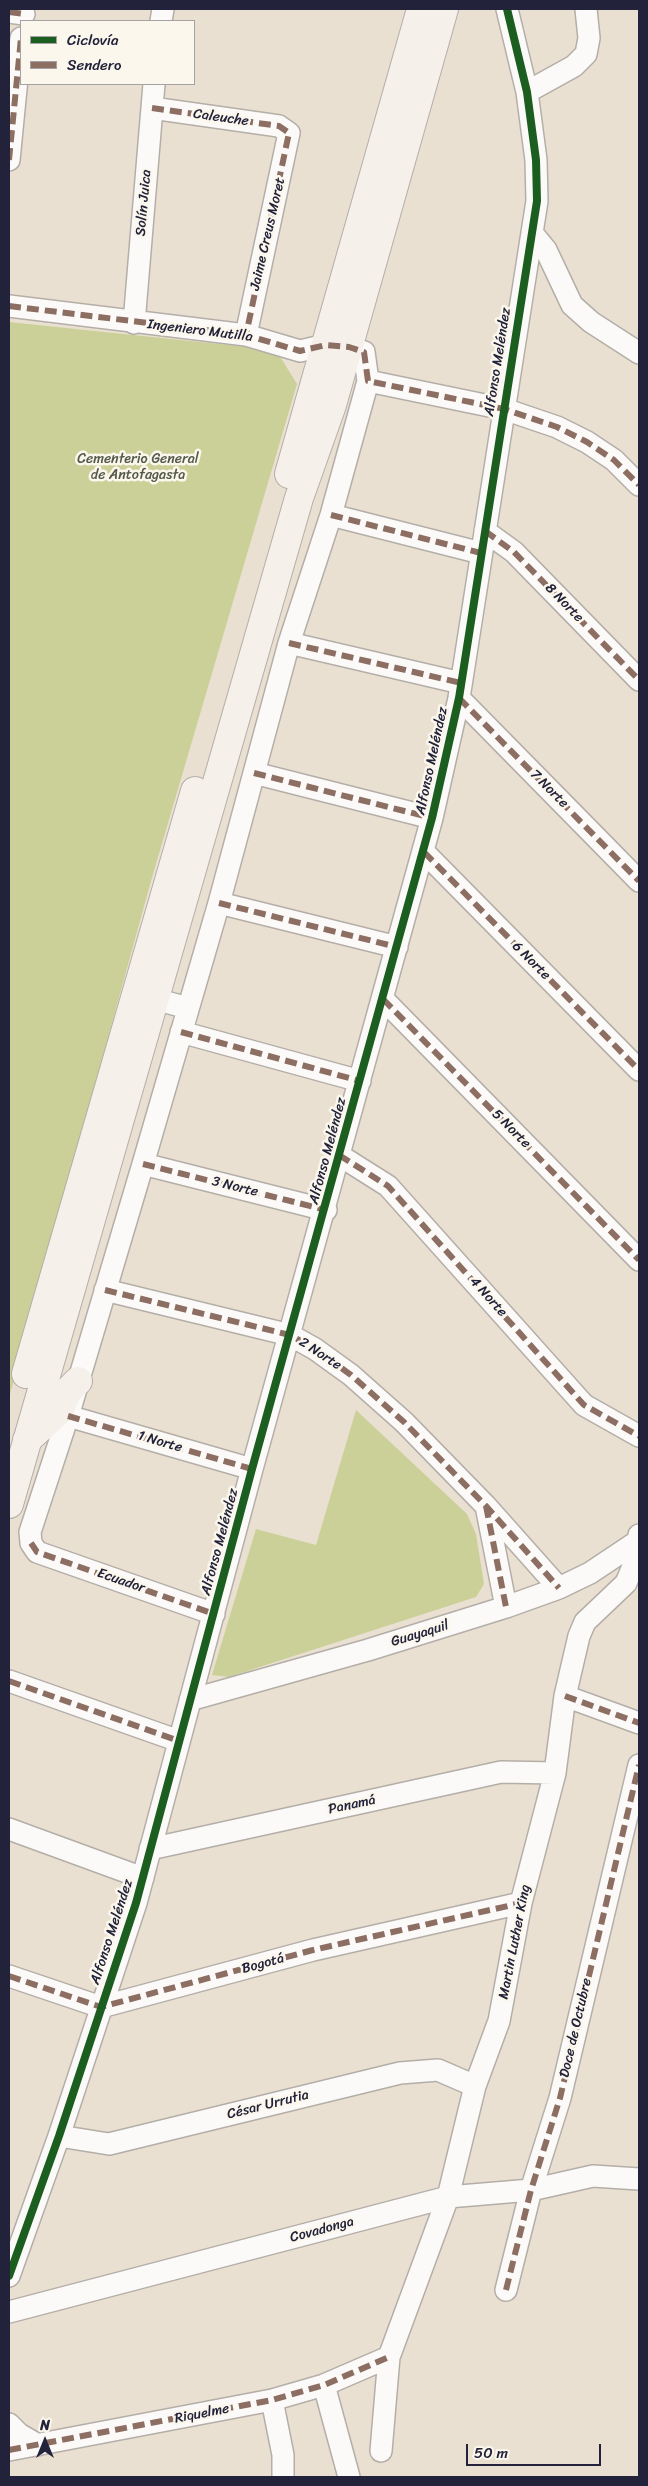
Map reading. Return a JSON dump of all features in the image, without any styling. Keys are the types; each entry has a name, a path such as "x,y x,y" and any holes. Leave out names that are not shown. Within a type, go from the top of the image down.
{"main road":[{"path":"337,346 421,9"},
{"path":"9,1504 18,1438 145,996 337,346 444,9"},
{"path":"18,1438 59,1411 67,1392 78,1381"}],"street":[{"name":"Alfonso Meléndez","path":"9,2276 59,2136 142,1878 252,1469 326,1210 424,852 460,691 537,201 536,160 527,92 507,9"},
{"path":"527,92 574,66 586,54 589,38 586,9"},
{"path":"9,160 20,48"},
{"name":"Solín Juica","path":"134,323 154,85"},
{"name":"Caleuche","path":"152,108 279,126 289,133"},
{"name":"Jaime Creus Moret","path":"246,335 289,133"},
{"path":"532,233 546,250 572,305 591,322 639,353"},
{"name":"Ingeniero Mutilla","path":"9,306 134,323 246,335 300,351 337,346"},
{"path":"68,1416 182,1032 289,643 331,515 368,381 364,352 337,346"},
{"path":"368,381 504,409 557,427 587,442 614,460 639,485"},
{"path":"331,515 481,553"},
{"name":"8 Norte","path":"484,531 514,552 639,680"},
{"path":"289,643 460,691"},
{"name":"7 Norte","path":"460,691 639,880"},
{"path":"254,773 432,818"},
{"name":"6 Norte","path":"424,852 639,1070"},
{"path":"218,903 397,947"},
{"path":"145,996 188,1008"},
{"name":"5 Norte","path":"383,999 639,1260"},
{"path":"182,1032 360,1082"},
{"name":"4 Norte","path":"340,1155 388,1186 584,1405 639,1436"},
{"name":"3 Norte","path":"143,1164 326,1210"},
{"name":"2 Norte","path":"105,1290 290,1335 315,1349 351,1375 404,1422 486,1506 559,1588"},
{"name":"1 Norte","path":"68,1416 252,1469"},
{"name":"Ecuador","path":"68,1416 30,1532 31,1543 37,1552 214,1614"},
{"path":"486,1506 506,1607"},
{"name":"Guayaquil","path":"190,1700 368,1650 506,1607 559,1588 590,1573 639,1538"},
{"name":"Martin Luther King","path":"381,2450 389,2357 448,2197 475,2086 499,2021 521,1903 555,1773 565,1696 582,1629 585,1622 626,1583 636,1559 639,1538"},
{"path":"9,1681 179,1740"},
{"path":"565,1696 639,1723"},
{"name":"Doce de Octubre","path":"506,2290 531,2190 560,2098 639,1765"},
{"name":"Panamá","path":"150,1849 501,1772 555,1773"},
{"path":"9,1829 142,1878"},
{"name":"Bogotá","path":"101,2007 313,1950 521,1903"},
{"path":"9,1976 101,2007"},
{"name":"César Urrutia","path":"59,2136 109,2144 400,2073 438,2070 475,2086"},
{"name":"Covadonga","path":"9,2312 448,2197 531,2190 593,2176 639,2179"},
{"name":"Riquelme","path":"9,2450 272,2400 324,2385 389,2357"},
{"path":"324,2385 349,2477"},
{"path":"272,2400 283,2455 283,2477"},
{"path":"9,2424 19,2434 38,2444"}],"green space":[{"name":"Cementerio General de Antofagasta","path":"9,322 276,350 297,384 151,881 9,1398"},
{"path":"356,1410 467,1514 476,1534 484,1584 476,1597 229,1677 212,1675 256,1529 316,1545"}],"marked path":[{"path":"9,12 24,14"},
{"path":"9,160 20,48"},
{"path":"152,108 279,126 289,133 246,335"},
{"path":"9,306 246,335 300,351 326,345 349,347 364,352 368,381 504,409 557,427 587,442 614,460 639,485"},
{"path":"331,515 481,553"},
{"path":"485,531 514,552 639,680"},
{"path":"289,643 461,683"},
{"path":"459,698 639,881"},
{"path":"254,773 432,818"},
{"path":"424,852 639,1070"},
{"path":"219,903 397,947"},
{"path":"383,999 639,1260"},
{"path":"181,1032 360,1081"},
{"path":"339,1155 388,1186 584,1405 639,1436"},
{"path":"143,1164 326,1210"},
{"path":"105,1290 290,1335 315,1349 351,1375 404,1422 486,1506 559,1588"},
{"path":"68,1416 252,1469"},
{"path":"486,1506 506,1607"},
{"path":"31,1543 37,1552 214,1614"},
{"path":"9,1681 179,1741"},
{"path":"565,1696 639,1723"},
{"path":"506,2290 531,2190 560,2098 639,1765"},
{"path":"9,1976 101,2007 313,1950 521,1903"},
{"path":"9,2450 272,2400 324,2385 389,2357"}],"cycle path":[{"path":"9,2276 59,2136 136,1903 252,1469 432,818 459,698 537,201 536,160 527,92 507,9"}]}
